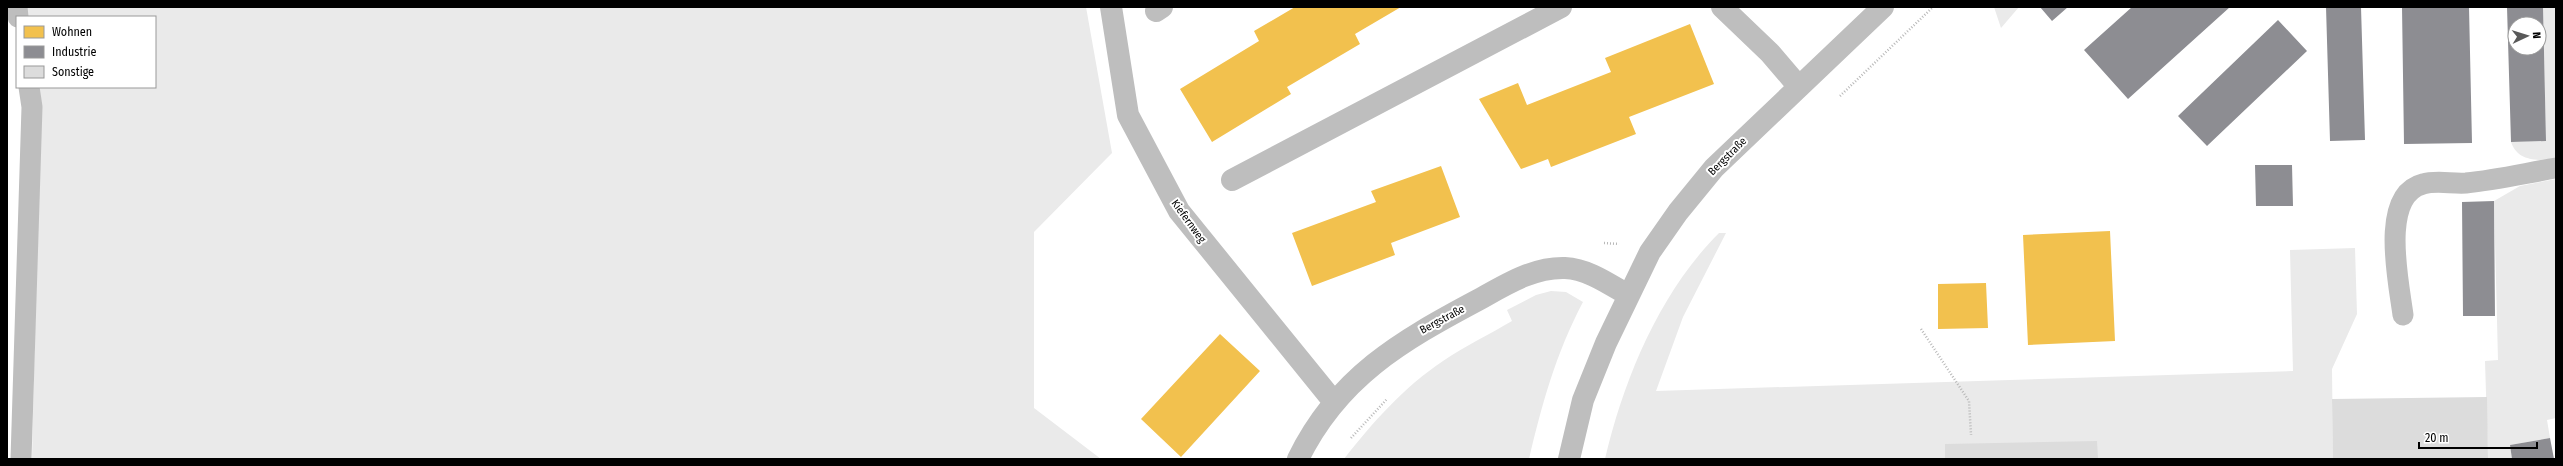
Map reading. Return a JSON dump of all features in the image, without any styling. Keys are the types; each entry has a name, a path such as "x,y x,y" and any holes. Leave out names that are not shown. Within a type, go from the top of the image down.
{"street":[{"name":"Kiefernweg","path":"1111,7 1128,115 1179,211 1334,402"},
{"path":"1232,180 1560,7"},
{"path":"1722,7 1770,53 1799,87"},
{"name":"Bergstraße","path":"1569,459 1583,400 1606,343 1650,252 1710,173 1884,7"},
{"name":"Bergstraße","path":"1298,459 1334,402 1374,362 1412,336 1517,279 1543,270 1565,268 1585,272 1628,295"}],"lane":[{"path":"21,459 32,107 29,88"},
{"path":"2403,315 2396,249 2396,217 2400,204 2414,188 2424,183 2465,183 2556,168"}],"path":[{"path":"1838,98 1933,7"},
{"path":"1921,329 1969,401 1971,435"},
{"path":"1348,441 1391,394"}],"shaded area":[{"path":"25,7 1086,7 1112,153 1034,232 1034,408 1101,459 32,459 40,108 37,88 156,88 156,16 27,16"},
{"path":"1994,7 2019,7 2001,28"},
{"path":"2543,7 2556,7 2556,160 2535,160 2523,156 2514,149 2511,142 2546,140 2544,56 2547,56 2547,16 2543,16"},
{"path":"2556,179 2556,418 2547,420 2550,438 2510,445 2512,459 2488,459 2485,361 2498,360 2494,201 2520,186"},
{"path":"1719,233 1726,233 1683,317 1656,391 2293,371 2290,250 2355,248 2357,314 2332,369 2333,459 1605,459 1623,398 1634,367 1647,338 1662,309 1679,282 1698,256"},
{"path":"1551,291 1566,292 1583,302 1573,321 1557,360 1539,418 1529,459 1344,459 1366,432 1415,382 1451,356 1512,321 1507,310 1536,295"}],"building: Wohnen":[{"path":"1295,7 1401,7 1355,34 1360,44 1287,87 1291,94 1212,142 1180,89 1259,41 1254,31"},
{"path":"1690,24 1714,84 1629,117 1636,134 1551,167 1548,159 1521,169 1479,99 1518,83 1527,105 1611,72 1605,58"},
{"path":"1441,166 1460,217 1391,243 1395,255 1312,286 1292,233 1376,202 1371,191"},
{"path":"2110,231 2115,341 2028,345 2023,235"},
{"path":"1986,283 1988,328 1938,329 1938,284"},
{"path":"1220,334 1260,371 1181,457 1141,419"}],"building: Industrie":[{"path":"2040,7 2068,7 2052,21"},
{"path":"2132,7 2230,7 2128,99 2084,50"},
{"path":"2326,7 2361,7 2365,140 2330,141"},
{"path":"2402,7 2469,7 2472,143 2404,144"},
{"path":"2507,7 2543,7 2543,16 2507,16"},
{"path":"2278,20 2307,51 2207,146 2178,116"},
{"path":"2508,56 2544,56 2546,141 2511,142"},
{"path":"2255,165 2292,165 2293,206 2256,206"},
{"path":"2494,201 2495,316 2463,316 2462,202"},
{"path":"2550,438 2554,459 2512,459 2510,445"}],"building: Sonstige":[{"path":"2487,397 2488,459 2333,459 2332,399"},
{"path":"2097,441 2098,459 1945,459 1945,444"}]}
